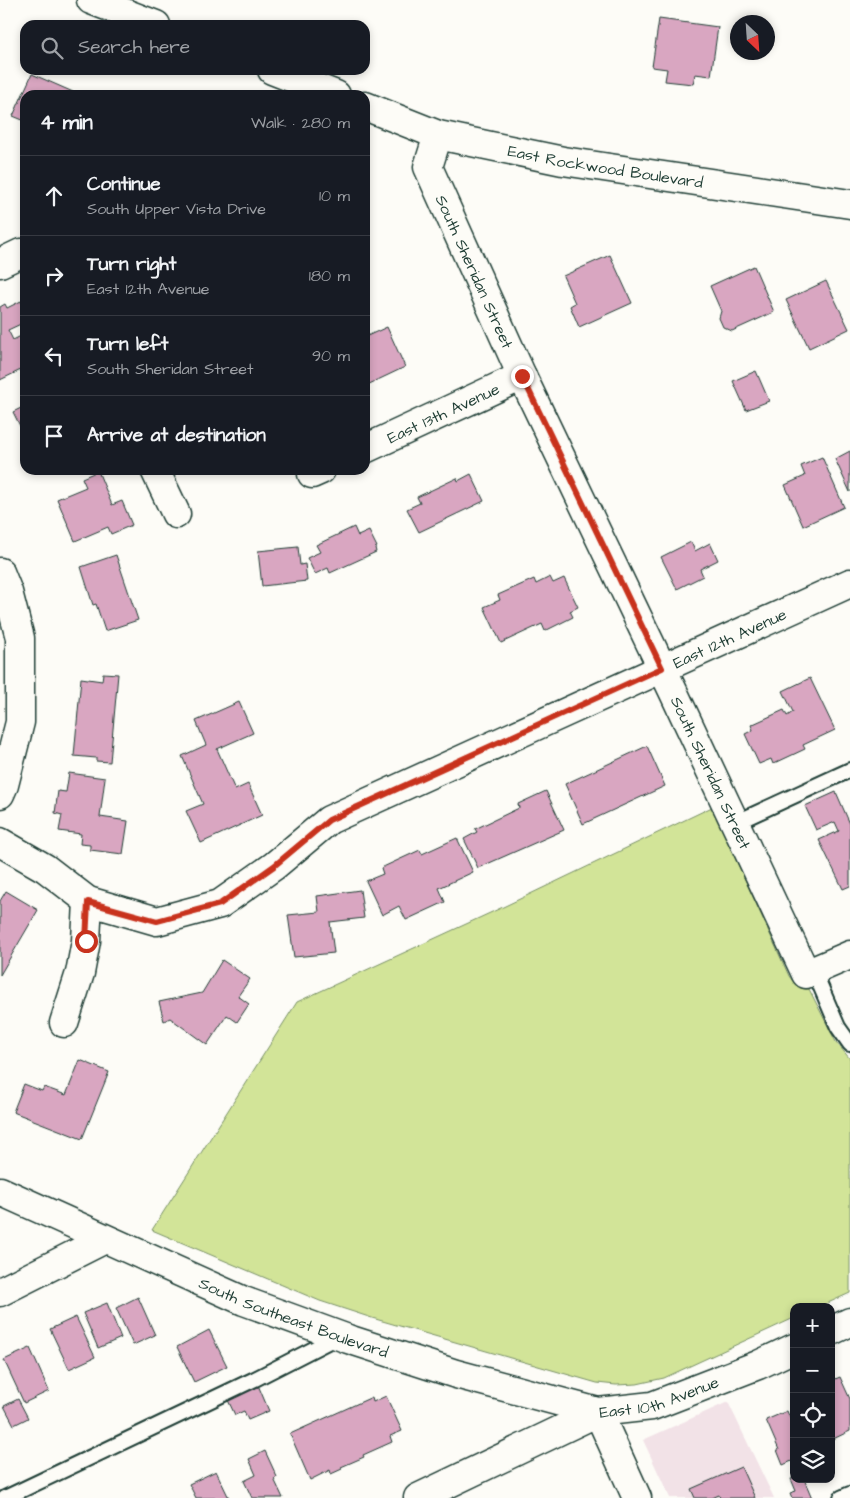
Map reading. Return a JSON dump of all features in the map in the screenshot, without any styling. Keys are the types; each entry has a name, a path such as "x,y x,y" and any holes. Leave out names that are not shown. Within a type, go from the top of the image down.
{"street":[{"path":"91,0 143,20"},
{"path":"285,75 323,90"},
{"name":"East Rockwood Boulevard","path":"370,108 438,134 563,161 850,204"},
{"name":"South Sheridan Street","path":"438,134 428,167 522,376 735,823 810,973"},
{"path":"0,263 20,253"},
{"name":"East 13th Avenue","path":"370,447 522,376"},
{"path":"157,475 176,514"},
{"path":"0,572 8,592 20,638 20,722 0,794"},
{"name":"East 12th Avenue","path":"0,842 45,868 88,902 157,921 220,904 274,866 329,820 850,583"},
{"path":"64,1023 86,941 88,902"},
{"path":"810,973 850,954"},
{"name":"South Southeast Boulevard","path":"0,1191 244,1301 348,1339 456,1374 598,1412"},
{"path":"0,1292 105,1239"},
{"path":"835,1328 850,1322"},
{"name":"East 10th Avenue","path":"418,1498 598,1412 652,1406 758,1365 790,1350"},
{"path":"598,1412 637,1498"}],"lane":[{"path":"735,823 850,770"},
{"path":"810,973 838,1028 850,1044"},
{"path":"5,1498 255,1379 340,1336"},
{"path":"841,1498 850,1494"}],"shaded area":[{"path":"728,1402 774,1498 670,1498 643,1440"}],"green space":[{"path":"712,807 789,976 800,987 809,989 836,1042 850,1059 850,1293 828,1303 790,1303 790,1320 664,1378 637,1384 616,1385 597,1383 372,1318 320,1301 152,1230 297,1002 503,907"}],"building":[{"path":"659,19 718,27 711,76 695,74 693,84 665,81 667,69 652,67"},
{"path":"32,75 68,90 25,90"},
{"path":"20,101 20,119 13,116"},
{"path":"610,255 632,303 579,327 570,306 575,303 563,276"},
{"path":"754,266 774,312 732,331 723,327 719,318 721,311 710,286"},
{"path":"826,281 849,329 809,348 786,300"},
{"path":"20,302 20,324 8,330 13,340 20,336 20,370 0,380 0,307 5,304 7,308"},
{"path":"387,327 405,367 370,384 370,335"},
{"path":"756,371 769,401 746,410 733,381"},
{"path":"20,408 20,426 13,412"},
{"path":"850,451 850,492 835,459"},
{"path":"822,457 844,507 803,526 785,485 805,476 801,466"},
{"path":"471,474 484,501 419,532 407,509 420,503 417,497 457,478 458,481"},
{"path":"89,475 100,475 112,505 122,501 132,525 111,534 108,527 75,541 57,499 86,487 82,478"},
{"path":"354,527 358,536 369,531 377,547 375,548 376,552 330,573 328,568 315,574 307,558 320,552 316,545"},
{"path":"691,542 695,551 710,543 718,560 700,569 703,576 677,589 661,557"},
{"path":"298,547 300,565 305,564 307,581 262,586 258,551"},
{"path":"116,555 138,620 105,631 96,604 93,605 81,567"},
{"path":"550,577 553,583 564,578 578,607 570,611 573,617 545,631 542,624 501,643 484,607 500,600 498,595 534,579 536,584"},
{"path":"103,673 118,674 110,762 96,761 96,758 74,756 81,678 102,681"},
{"path":"810,678 835,730 803,745 805,749 773,764 771,759 759,764 745,734 753,730 751,725 784,710 787,716 793,712 783,691"},
{"path":"239,702 253,733 217,749 235,790 248,784 262,815 201,843 186,811 203,804 182,756 206,745 196,721"},
{"path":"647,746 665,786 583,824 565,784"},
{"path":"69,773 105,778 100,817 128,821 123,854 90,850 90,845 80,844 81,834 59,831 62,815 55,813 58,791 66,792"},
{"path":"546,791 564,830 478,868 464,839 477,832 475,829 519,808 518,804"},
{"path":"836,792 850,824 850,886 843,889 819,840 839,831 835,822 816,830 805,806"},
{"path":"457,838 473,872 439,888 445,902 406,920 399,906 382,915 366,881 383,874 381,868 420,850 422,854"},
{"path":"360,890 364,918 330,922 334,953 294,957 288,915 319,912 317,896"},
{"path":"6,891 38,910 0,975 0,901"},
{"path":"222,960 250,979 238,996 249,1004 237,1022 227,1015 207,1045 170,1018 164,1021 159,1002 202,993"},
{"path":"80,1060 109,1072 82,1139 13,1112 24,1084 42,1091 44,1087 66,1095"},
{"path":"138,1297 155,1335 133,1345 116,1308"},
{"path":"107,1303 121,1338 98,1348 83,1313"},
{"path":"76,1317 95,1357 69,1369 50,1329"},
{"path":"209,1330 227,1366 194,1382 177,1347"},
{"path":"30,1348 49,1391 24,1403 4,1360"},
{"path":"840,1377 850,1399 850,1431 835,1438 835,1393 835,1379"},
{"path":"258,1385 269,1411 248,1420 244,1411 235,1415 227,1398"},
{"path":"386,1396 402,1431 390,1436 392,1442 363,1455 364,1457 341,1467 342,1469 331,1474 330,1470 310,1480 290,1434 372,1397 373,1402"},
{"path":"18,1399 28,1418 14,1425 4,1406"},
{"path":"787,1411 790,1418 790,1462 783,1465 777,1450 779,1450 766,1420"},
{"path":"265,1451 277,1477 274,1479 283,1498 252,1498 244,1481 256,1475 249,1459"},
{"path":"741,1467 755,1498 720,1498 719,1495 712,1498 695,1498 691,1489"},
{"path":"216,1471 229,1498 196,1498 189,1484"},
{"path":"793,1483 806,1483 812,1498 792,1498 790,1493 796,1491"}],"route":[{"path":"86,941 88,902 157,921 220,904 274,866 329,820 662,668 522,376"}]}
